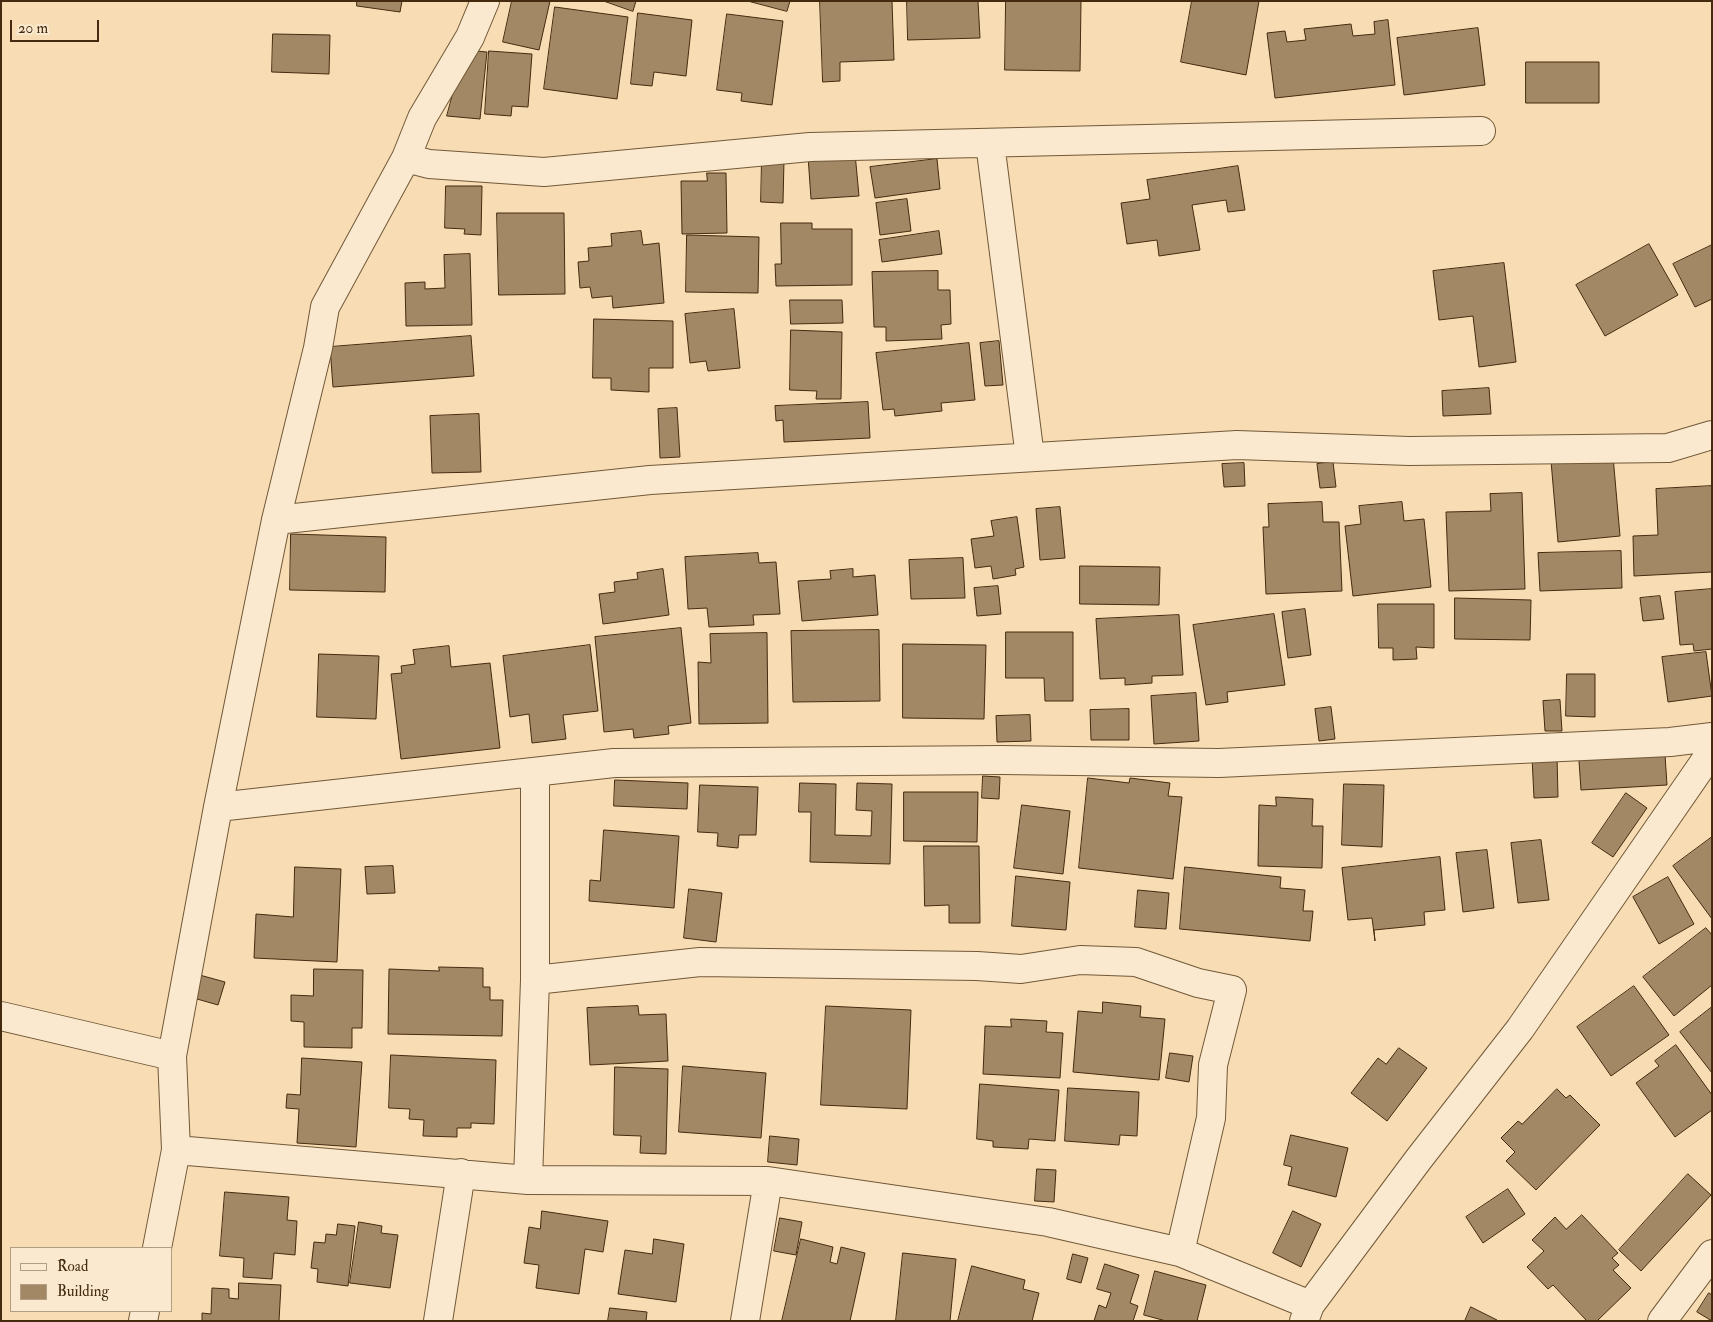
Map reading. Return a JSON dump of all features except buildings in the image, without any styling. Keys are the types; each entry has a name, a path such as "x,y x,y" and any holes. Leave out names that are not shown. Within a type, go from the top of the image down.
{"street":[{"path":"157,1247 176,1150 172,1056 218,807 276,520 318,348 324,307 406,158 422,118 470,37 485,1"},
{"path":"406,158 429,164 544,172 810,147 1481,131"},
{"path":"990,143 1030,457"},
{"path":"276,520 650,480 1030,457 1129,453 1237,445 1409,451 1668,448 1712,435"},
{"path":"218,807 614,763 1002,760 1219,763 1670,742 1712,738"},
{"path":"176,1150 528,1180 768,1181 1048,1222 1180,1252 1307,1313 1418,1160 1520,1029 1712,751"},
{"path":"528,1180 535,980 535,773"},
{"path":"535,980 700,962 977,966 1021,969 1080,960 1136,962 1198,983 1232,990 1213,1065 1211,1118 1180,1252"},
{"path":"1,1016 172,1056"},
{"path":"438,1321 462,1173"},
{"path":"745,1321 768,1181"},
{"path":"1662,1321 1712,1254"}]}
